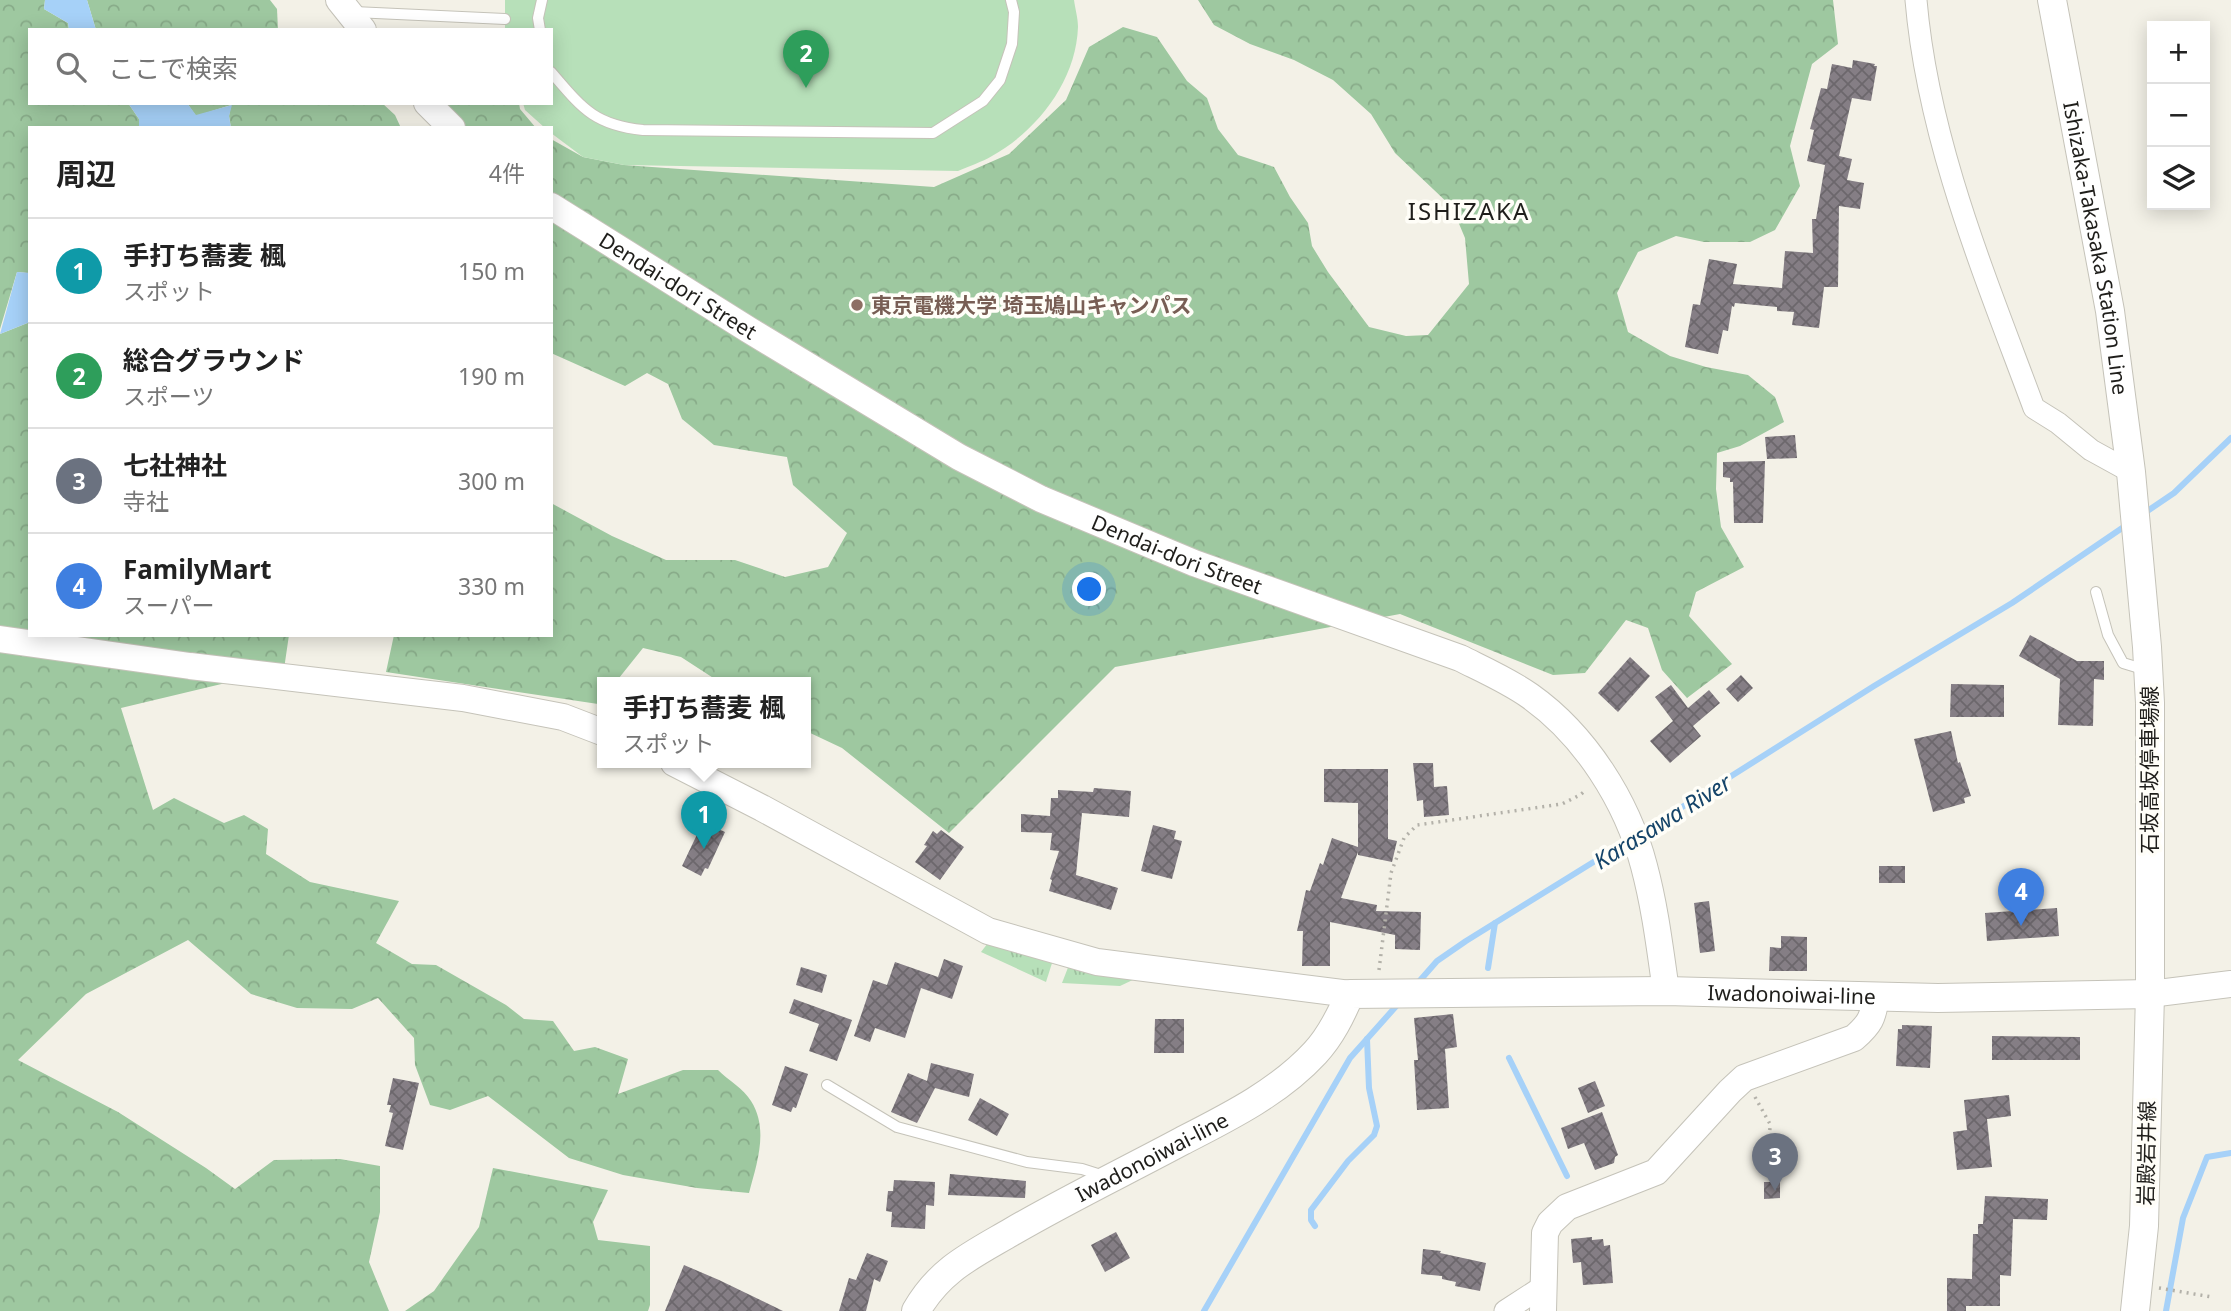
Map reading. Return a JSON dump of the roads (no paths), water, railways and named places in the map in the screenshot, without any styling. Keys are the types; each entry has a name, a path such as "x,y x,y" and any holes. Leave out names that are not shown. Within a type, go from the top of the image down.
{"main road":[{"name":"Ishizaka-Takasaka Station Line","path":"2052,0 2110,311 2139,547"},
{"name":"石坂高坂停車場線","path":"2139,547 2148,671 2150,994"},
{"name":"Iwadonoiwai-line","path":"916,1311 932,1287 966,1257 1208,1128 1278,1087 1316,1053 1362,993 1666,991 1876,997 2150,994"},
{"name":"岩殿岩井線","path":"2135,1311 2144,1226 2150,994"}],"street":[{"path":"1916,0 1920,48 1936,117 1969,231 2034,408 2132,484"},
{"path":"429,105 450,126"},
{"name":"Dendai-dori Street","path":"553,207 959,457 1041,499 1206,568 1418,642 1497,676 1532,697 1569,730 1626,815 1644,864 1666,991"},
{"path":"0,639 203,668 463,698 563,717 597,730"},
{"path":"684,768 988,931 1097,962 1362,993"},
{"path":"2150,994 2231,984"},
{"path":"1505,1311 1543,1299 1545,1233 1556,1216 1567,1207 1656,1172 1744,1078 1854,1038 1868,1025 1876,997"}],"lane":[{"path":"540,28 538,18 542,0"},
{"path":"553,74 582,108 616,127 643,130 933,132 983,101 1000,80 1012,44 1014,12 1011,0"},
{"path":"350,14 505,19"},
{"path":"2096,592 2108,635 2123,663 2148,671"},
{"path":"827,1085 897,1127 1027,1162 1082,1169 1110,1178"}],"water":[{"path":"45,0 87,0 95,28 69,28 68,23 44,9"},
{"path":"129,105 188,105 196,115 232,105 229,116 231,126 139,126 139,119"},
{"path":"17,272 28,273 28,323 0,334"}],"waterway":[{"name":"Karasawa River","path":"2143,514 2174,493 2231,438"},
{"name":"Karasawa River","path":"1641,833 1874,686 2012,603 2128,524"},
{"name":"Karasawa River","path":"1416,985 1437,961 1466,941 1629,840"},
{"path":"1488,968 1495,923"},
{"name":"Karasawa River","path":"1204,1311 1350,1058 1399,1003"},
{"path":"1315,1226 1311,1220 1311,1210 1348,1161 1374,1135 1377,1126 1369,1088 1367,1039"},
{"path":"1509,1058 1567,1176"},
{"path":"2166,1311 2183,1218 2207,1157 2231,1153"}],"place":[{"name":"総合グラウンド","path":"806,88"},
{"name":"東京電機大学 埼玉鳩山キャンパス","path":"857,305"},
{"name":"手打ち蕎麦 楓","path":"704,849"},
{"name":"FamilyMart","path":"2021,926"},
{"name":"七社神社","path":"1775,1191"}],"district":[{"name":"ISHIZAKA","path":"1469,210"}]}
